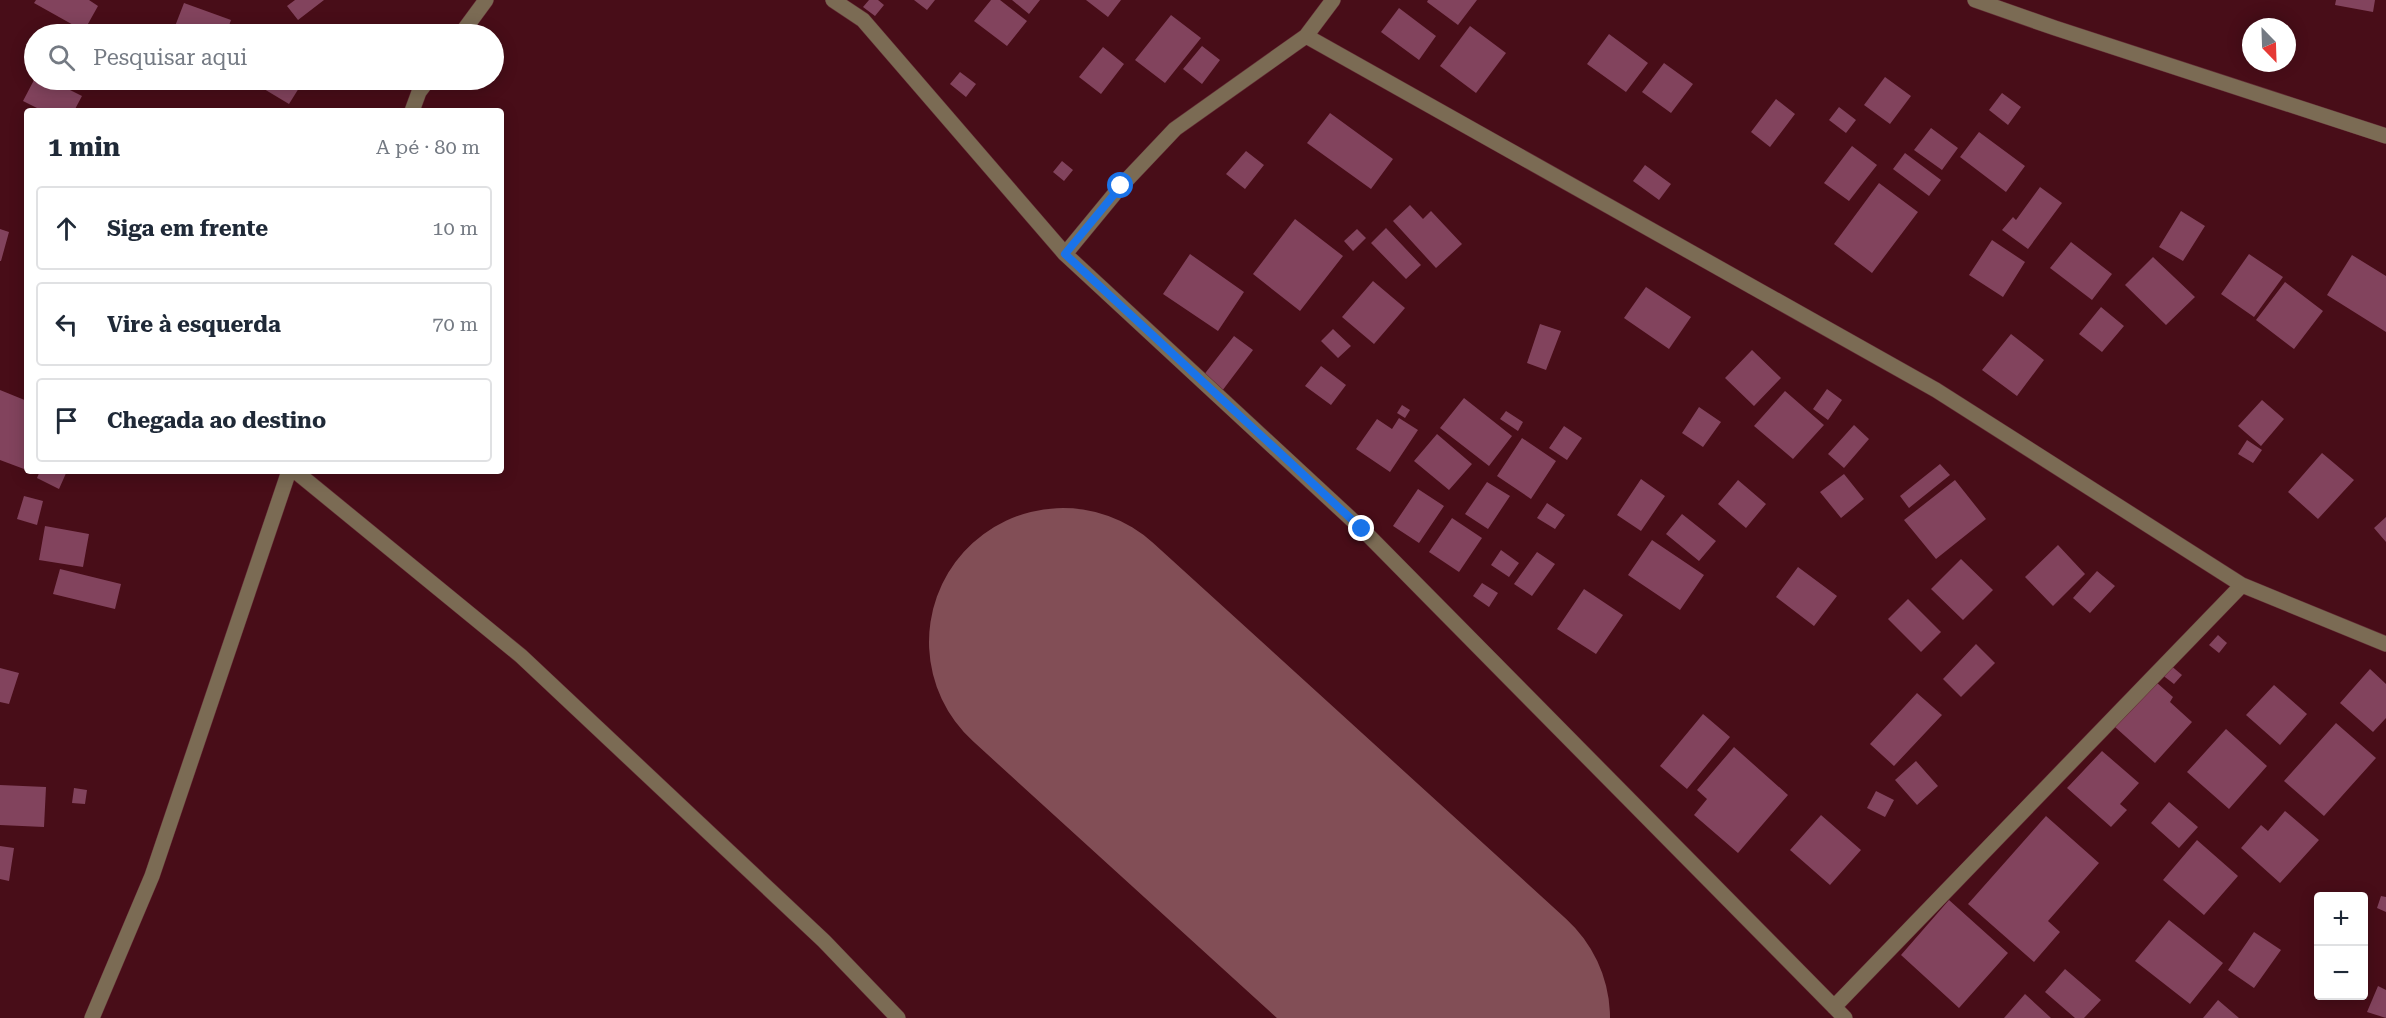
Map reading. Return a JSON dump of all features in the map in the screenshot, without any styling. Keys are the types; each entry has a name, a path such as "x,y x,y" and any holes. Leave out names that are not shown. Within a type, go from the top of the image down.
{"street":[{"path":"468,24 486,0"},
{"path":"833,0 863,20 1065,254 1362,529 1845,1018"},
{"path":"1065,254 1121,186 1175,129 1306,36 1333,0"},
{"path":"1975,0 2386,136"},
{"path":"1306,36 1936,390 2242,585 2386,644"},
{"path":"413,108 420,90"},
{"path":"92,1018 152,876 288,474"},
{"path":"300,474 521,656 824,941 898,1018"},
{"path":"1834,1007 2242,585"}],"building":[{"path":"36,0 89,0 98,6 88,24 72,24 34,3"},
{"path":"295,0 324,0 298,20 287,6"},
{"path":"869,0 878,0 884,5 875,16 863,7"},
{"path":"914,0 935,0 927,10"},
{"path":"991,0 1000,0 1027,21 1007,46 974,21"},
{"path":"1012,0 1040,0 1029,14"},
{"path":"1086,0 1121,0 1108,17"},
{"path":"1428,0 1477,0 1458,25 1427,2"},
{"path":"2336,0 2375,0 2373,12 2335,5"},
{"path":"184,3 231,20 230,24 176,24"},
{"path":"1399,8 1436,36 1419,60 1381,32"},
{"path":"1171,15 1201,38 1165,83 1135,60"},
{"path":"1470,26 1506,53 1476,93 1440,66"},
{"path":"1609,34 1648,63 1626,92 1587,64"},
{"path":"1202,46 1220,60 1202,84 1183,69"},
{"path":"1103,47 1124,64 1101,94 1079,77"},
{"path":"1664,63 1693,84 1671,113 1642,92"},
{"path":"960,72 976,84 966,97 950,84"},
{"path":"1885,77 1911,96 1890,124 1864,105"},
{"path":"29,90 70,90 82,96 76,108 37,108 23,101"},
{"path":"266,90 298,90 289,104"},
{"path":"2002,93 2021,107 2008,125 1989,110"},
{"path":"1776,99 1795,114 1770,147 1751,132"},
{"path":"1839,107 1856,120 1846,133 1829,120"},
{"path":"1330,113 1393,159 1371,189 1307,143"},
{"path":"1931,128 1958,148 1942,170 1914,150"},
{"path":"1979,132 2025,166 2006,192 1960,157"},
{"path":"1852,146 1877,165 1849,201 1824,183"},
{"path":"1246,151 1264,165 1245,189 1226,174"},
{"path":"1905,153 1941,180 1929,196 1893,169"},
{"path":"1062,161 1073,170 1064,181 1053,172"},
{"path":"1645,165 1671,184 1659,200 1633,181"},
{"path":"1879,183 1918,212 1872,273 1834,244"},
{"path":"2040,187 2062,203 2028,249 2002,230 2013,217 2016,220"},
{"path":"1410,205 1423,219 1431,211 1462,244 1436,268 1393,221"},
{"path":"2181,211 2205,226 2183,261 2159,247"},
{"path":"1295,219 1343,256 1300,311 1253,274"},
{"path":"1386,228 1421,265 1406,279 1371,243"},
{"path":"0,229 9,232 1,261 0,261"},
{"path":"1357,229 1366,238 1353,251 1344,241"},
{"path":"1992,240 2025,262 2003,297 1969,275"},
{"path":"2071,242 2112,274 2092,300 2050,268"},
{"path":"1190,254 1244,292 1218,331 1163,294"},
{"path":"2249,254 2283,277 2254,317 2221,294"},
{"path":"2352,255 2386,276 2386,332 2327,295"},
{"path":"2153,257 2195,297 2166,325 2125,285"},
{"path":"1373,281 1405,308 1374,344 1342,317"},
{"path":"2285,282 2323,311 2294,349 2256,320"},
{"path":"1646,287 1691,317 1669,349 1624,318"},
{"path":"2101,307 2124,326 2102,352 2079,334"},
{"path":"1540,324 1561,331 1546,370 1527,363"},
{"path":"1333,329 1351,346 1338,358 1321,341"},
{"path":"2011,334 2044,360 2017,396 1982,370"},
{"path":"1234,336 1253,350 1222,391 1203,376"},
{"path":"1752,350 1781,378 1754,406 1725,378"},
{"path":"1321,366 1346,385 1331,405 1305,386"},
{"path":"1827,389 1842,400 1828,420 1813,409"},
{"path":"0,390 24,400 24,469 0,460"},
{"path":"1785,391 1824,425 1793,459 1754,426"},
{"path":"1464,398 1512,436 1489,466 1440,428"},
{"path":"2262,400 2284,419 2261,446 2238,426"},
{"path":"1402,405 1410,410 1405,418 1397,413"},
{"path":"1699,407 1721,422 1703,447 1682,433"},
{"path":"1506,411 1523,422 1518,431 1500,419"},
{"path":"1399,418 1418,430 1390,472 1356,449 1377,419 1392,429"},
{"path":"1854,425 1869,439 1844,468 1828,454"},
{"path":"1564,426 1582,438 1567,460 1549,448"},
{"path":"1437,434 1472,464 1449,490 1414,461"},
{"path":"1522,438 1556,461 1531,499 1497,476"},
{"path":"2247,440 2262,450 2253,463 2238,454"},
{"path":"2322,453 2354,480 2318,519 2288,492"},
{"path":"1940,464 1950,475 1909,508 1900,496"},
{"path":"39,474 66,474 59,489 37,478"},
{"path":"1844,474 1864,499 1841,518 1820,492"},
{"path":"1641,479 1665,496 1641,531 1617,515"},
{"path":"1738,480 1766,504 1746,528 1718,504"},
{"path":"1955,480 1986,519 1936,559 1904,520"},
{"path":"1487,482 1510,496 1488,529 1465,514"},
{"path":"1418,489 1444,506 1419,543 1393,526"},
{"path":"24,496 43,501 37,525 17,519"},
{"path":"1547,503 1565,515 1555,529 1537,518"},
{"path":"1682,514 1716,541 1699,561 1666,534"},
{"path":"2386,517 2386,542 2374,528"},
{"path":"1452,518 1482,538 1459,572 1429,552"},
{"path":"45,526 89,534 83,567 39,560"},
{"path":"1652,540 1704,575 1680,610 1628,575"},
{"path":"2058,545 2085,574 2053,606 2025,577"},
{"path":"1501,550 1519,563 1509,577 1491,565"},
{"path":"1537,552 1555,564 1532,596 1514,584"},
{"path":"1961,559 1993,590 1963,620 1931,589"},
{"path":"1798,567 1837,596 1814,626 1776,597"},
{"path":"60,569 121,584 115,609 53,594"},
{"path":"2097,571 2115,586 2090,613 2073,598"},
{"path":"1482,583 1498,593 1489,607 1473,596"},
{"path":"1584,589 1623,615 1596,654 1557,629"},
{"path":"1908,599 1941,632 1921,652 1888,619"},
{"path":"2218,635 2227,643 2219,653 2209,645"},
{"path":"1976,644 1995,663 1961,697 1943,679"},
{"path":"2169,664 2182,675 2174,684 2161,674"},
{"path":"0,668 19,673 9,704 0,702"},
{"path":"2370,669 2386,684 2386,718 2373,732 2340,703"},
{"path":"2156,682 2173,697 2170,702 2192,722 2155,763 2115,727"},
{"path":"2274,685 2307,714 2280,745 2246,715"},
{"path":"1917,693 1942,715 1894,766 1870,744"},
{"path":"1703,714 1730,737 1687,789 1660,766"},
{"path":"2336,723 2376,758 2324,816 2284,781"},
{"path":"2226,729 2267,766 2229,809 2187,772"},
{"path":"1734,747 1788,795 1738,853 1694,815 1707,799 1697,790"},
{"path":"2102,751 2139,783 2120,804 2127,810 2111,827 2067,788"},
{"path":"1916,761 1938,786 1917,805 1895,780"},
{"path":"0,785 46,787 44,827 0,825"},
{"path":"74,788 87,790 85,804 72,803"},
{"path":"1876,791 1894,800 1885,817 1867,808"},
{"path":"2169,802 2198,827 2179,848 2151,823"},
{"path":"2285,811 2319,840 2280,883 2241,848 2261,825 2268,831"},
{"path":"1821,815 1861,850 1830,885 1790,850"},
{"path":"2046,816 2099,863 2048,921 2060,932 2034,962 1968,904"},
{"path":"2197,840 2238,876 2204,915 2163,880"},
{"path":"0,846 14,848 9,881 0,879"},
{"path":"2381,896 2386,897 2386,912 2377,908"},
{"path":"1949,900 2008,953 1959,1008 1901,955"},
{"path":"2169,920 2223,963 2190,1004 2135,961"},
{"path":"2254,932 2281,950 2254,988 2228,970"},
{"path":"2065,969 2101,1000 2084,1018 2075,1018 2045,992"},
{"path":"2378,986 2386,990 2386,1018 2367,1012"},
{"path":"2025,994 2051,1018 2004,1018"},
{"path":"2218,1000 2239,1018 2203,1018"}],"runway":[{"path":"1063,642 1476,1018"}],"route":[{"path":"1121,186 1065,254 1362,529"}]}
